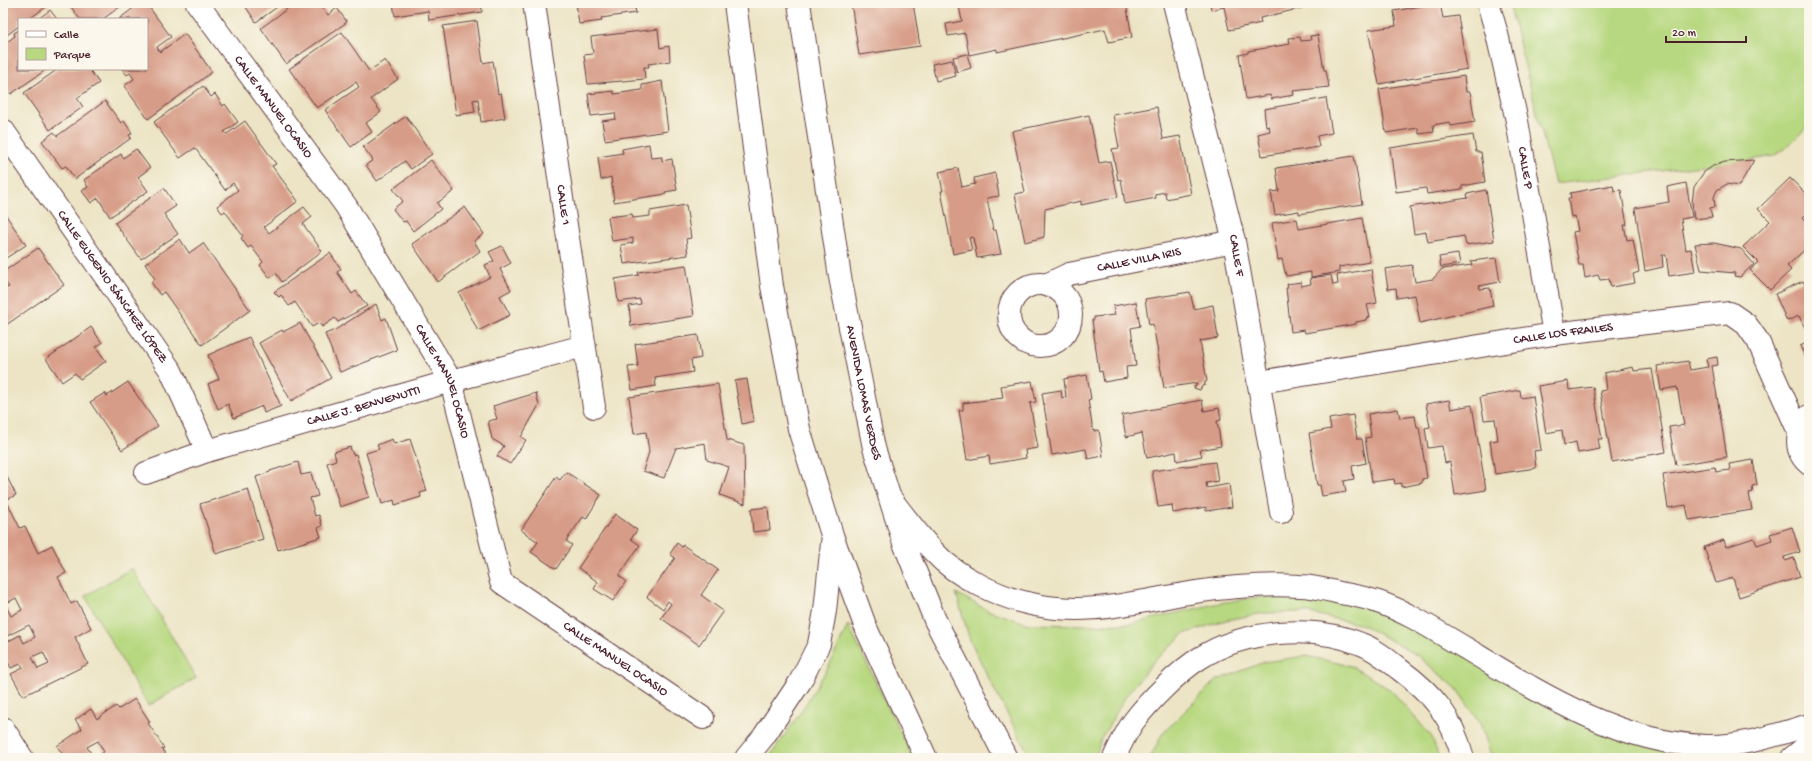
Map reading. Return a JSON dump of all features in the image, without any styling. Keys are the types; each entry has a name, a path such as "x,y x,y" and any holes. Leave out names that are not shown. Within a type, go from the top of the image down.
{"main road":[{"name":"CALLE MANUEL OCASIO","path":"197,3 346,206 451,381 501,582 703,718"},
{"name":"CALLE 1","path":"534,3 594,407"},
{"path":"735,3 772,286 799,429 833,538 866,628 926,758"},
{"name":"AVENIDA LOMAS VERDES","path":"799,3 840,277 874,448 904,543 935,620 1006,758"},
{"name":"CALLE F","path":"1174,3 1234,241 1281,512"},
{"name":"CALLE P","path":"1488,3 1497,34 1516,121 1554,334"},
{"name":"CALLE EUGENIO SÁNCHEZ LÓPEZ","path":"3,130 171,371 207,451"},
{"name":"CALLE VILLA IRIS","path":"1046,285 1069,274 1234,241"},
{"name":"CALLE LOS FRAILES","path":"1259,382 1554,334 1730,313 1746,324 1758,341 1804,424"},
{"name":"CALLE J. BENVENUTTI","path":"146,473 207,451 451,381 584,346"},
{"path":"1804,424 1798,442 1800,452 1809,464"},
{"path":"891,499 936,555 961,574 999,594 1027,603 1065,610 1110,608 1197,592 1258,586 1302,586 1379,603 1423,624 1542,693 1628,732 1674,742 1707,746 1732,744 1782,733 1809,725"},
{"path":"746,758 764,736 800,682 819,644 825,611 833,538"},
{"path":"1114,758 1134,720 1177,676 1199,658 1215,650 1264,634 1296,633 1321,634 1362,644 1390,661 1426,690 1447,717 1458,740 1463,758"},
{"path":"3,728 22,758"},
{"path":"1792,758 1809,744"}],"green space":[{"path":"1509,3 1809,3 1809,125 1785,149 1773,156 1555,184"},
{"path":"132,568 196,678 148,706 85,596"},
{"path":"956,593 987,610 1029,624 1090,625 1130,624 1219,603 1261,597 1314,594 1374,609 1677,752 1744,757 1492,758 1480,723 1456,688 1418,656 1363,625 1305,612 1264,613 1226,620 1184,634 1154,661 1126,696 1101,739 1095,758 1031,758 997,695 970,640"},
{"path":"848,625 913,758 769,758 802,710 829,666"},
{"path":"1306,656 1351,666 1391,690 1432,737 1439,758 1150,758 1162,734 1215,681 1264,662"}],"building":[{"path":"3,3 50,4 30,18 18,18 18,27 3,38"},
{"path":"68,3 125,3 104,18 79,18"},
{"path":"140,3 146,3 171,37 157,47 160,52 185,34 212,72 148,119 124,86 134,79 130,73 127,75 123,70 148,70 148,18 120,18"},
{"path":"243,3 283,3 256,22"},
{"path":"295,3 319,3 328,15 337,8 347,22 286,64 261,28"},
{"path":"393,3 481,3 482,12 429,20 428,11 395,16"},
{"path":"576,3 634,3 636,13 601,18 602,21 579,24"},
{"path":"851,3 913,3 920,46 859,55"},
{"path":"974,3 1126,3 1132,37 1109,42 1105,29 997,52 997,49 969,55 965,33 948,36 946,24 962,21 959,6"},
{"path":"1210,3 1301,3 1302,8 1260,18 1261,23 1229,30 1224,7 1211,10"},
{"path":"1440,3 1443,18 1458,16 1467,69 1379,84 1368,30 1396,26 1394,11"},
{"path":"50,10 56,18 39,18"},
{"path":"477,21 483,63 493,61 498,94 501,93 505,118 481,122 478,99 473,100 475,112 456,115 443,26"},
{"path":"658,29 660,48 669,46 670,61 648,64 649,67 644,67 645,79 588,84 584,55 593,54 591,37"},
{"path":"18,31 18,70 46,70 11,94 3,83 3,45 15,36 14,33"},
{"path":"342,32 369,71 385,60 398,79 371,99 381,112 366,123 372,132 351,147 325,110 359,87 356,82 317,108 289,69"},
{"path":"1318,35 1324,70 1326,70 1329,87 1293,91 1294,95 1271,99 1270,95 1246,99 1239,55 1248,53 1248,51 1290,44 1289,38 1300,37 1301,41 1311,40 1310,36"},
{"path":"967,54 971,68 957,72 953,57"},
{"path":"952,60 956,76 936,81 932,64"},
{"path":"57,70 90,70 99,83 77,98 83,107 50,130 24,93"},
{"path":"1464,76 1466,92 1470,92 1475,122 1451,126 1450,122 1433,125 1434,132 1419,134 1418,128 1386,133 1379,89"},
{"path":"662,81 668,131 605,140 602,121 616,119 615,113 591,116 588,94 613,91 614,94 642,90 642,85"},
{"path":"203,86 211,97 215,94 223,106 225,104 238,122 224,132 227,134 245,121 276,164 272,166 298,201 264,227 269,233 304,207 312,217 303,224 322,251 282,282 276,273 270,278 260,265 263,262 251,246 248,248 241,238 243,236 225,211 222,213 217,206 238,190 233,183 225,190 195,148 180,158 154,122"},
{"path":"1326,98 1332,133 1317,136 1319,147 1262,156 1258,134 1270,131 1269,126 1266,127 1264,109"},
{"path":"105,101 121,123 124,121 132,133 129,135 131,138 75,179 66,166 62,168 42,141 54,132 57,136"},
{"path":"1157,107 1163,139 1180,136 1191,194 1166,199 1165,192 1155,194 1156,198 1125,204 1121,179 1118,180 1112,149 1119,148 1113,115"},
{"path":"1089,115 1099,163 1110,161 1118,197 1081,205 1081,201 1045,209 1044,237 1025,242 1015,194 1025,192 1012,131"},
{"path":"406,116 432,154 411,169 405,161 377,181 366,165 373,160 363,147"},
{"path":"1473,135 1476,152 1481,152 1485,182 1462,186 1462,189 1427,194 1426,188 1396,192 1390,148"},
{"path":"649,144 651,158 662,157 662,161 672,159 677,190 665,192 666,194 614,202 611,177 601,180 598,157 623,153 622,149"},
{"path":"136,149 150,168 138,177 148,191 110,217 98,198 91,203 82,191 88,187 84,180 121,154 123,158"},
{"path":"1354,156 1362,204 1299,214 1299,211 1275,215 1271,192 1279,191 1276,168"},
{"path":"431,160 454,191 437,203 441,209 413,231 406,221 403,222 393,209 403,201 393,189"},
{"path":"1754,160 1739,186 1727,184 1717,190 1714,197 1715,207 1710,208 1712,217 1694,219 1692,203 1694,187 1704,172 1713,166 1725,162"},
{"path":"958,168 962,187 975,184 974,178 995,173 999,196 987,198 993,230 996,230 1001,254 977,258 973,237 969,238 972,250 953,254 941,191 943,191 939,172"},
{"path":"1790,178 1809,197 1809,211 1803,217 1809,224 1809,246 1787,266 1791,270 1770,290 1750,270 1758,262 1743,247 1770,221 1758,209"},
{"path":"1686,183 1692,217 1681,219 1686,250 1691,249 1695,272 1669,276 1666,255 1662,255 1663,267 1645,271 1635,208 1669,202 1667,187"},
{"path":"1613,185 1614,191 1621,190 1627,225 1624,225 1627,240 1633,239 1639,272 1633,274 1635,283 1611,287 1609,279 1600,280 1598,275 1585,278 1583,265 1579,265 1573,232 1578,231 1575,216 1571,217 1568,198 1571,198 1570,193"},
{"path":"164,188 176,206 164,214 178,234 141,259 115,223"},
{"path":"1486,190 1494,241 1466,245 1464,236 1428,242 1426,232 1414,234 1410,207 1468,198 1467,194"},
{"path":"686,205 691,238 686,239 688,255 624,264 621,245 633,243 633,238 612,241 608,217 632,214 633,218 650,216 650,211"},
{"path":"465,207 484,234 474,241 480,251 438,282 412,244"},
{"path":"3,211 26,245 3,260"},
{"path":"1362,218 1370,262 1339,267 1339,272 1311,277 1311,272 1286,276 1282,259 1278,260 1272,223 1297,219 1299,229"},
{"path":"180,239 189,253 203,243 250,310 202,345 164,292 160,295 151,282 155,279 145,264"},
{"path":"1714,243 1741,249 1754,264 1740,277 1734,276 1735,273 1701,270 1695,244"},
{"path":"502,246 511,263 500,269 511,290 500,296 510,315 478,331 459,293 490,277 485,265 494,261 489,252"},
{"path":"38,248 64,285 6,325 3,320 3,283 6,288 9,287 3,279 3,272"},
{"path":"330,253 341,269 337,272 352,294 356,291 367,306 338,322 335,318 322,327 319,323 312,327 295,302 289,306 281,295 279,297 274,292"},
{"path":"1458,254 1460,264 1441,267 1439,257"},
{"path":"1496,258 1500,282 1479,286 1480,289 1490,288 1493,306 1420,323 1415,295 1397,298 1396,288 1388,289 1385,269 1412,265 1415,282 1433,279 1442,269 1472,265 1471,261"},
{"path":"686,265 694,316 631,326 629,306 641,304 640,299 618,302 615,279 639,275 638,272"},
{"path":"1371,269 1377,303 1367,305 1370,317 1366,318 1366,320 1356,322 1356,324 1305,333 1304,330 1291,332 1286,288 1288,288 1287,284 1301,282 1301,286 1311,284 1310,278 1331,275 1333,285 1338,284 1337,275"},
{"path":"1803,281 1806,287 1809,286 1808,334 1799,316 1787,321 1775,294"},
{"path":"1190,292 1194,309 1213,305 1218,338 1200,341 1207,381 1200,390 1194,388 1197,383 1164,388 1153,324 1149,325 1145,299"},
{"path":"1136,302 1140,326 1131,328 1136,366 1126,367 1127,378 1104,382 1102,371 1099,372 1092,320 1094,320 1094,317 1115,315 1113,306"},
{"path":"376,304 382,320 386,318 397,350 340,372 325,334 335,330"},
{"path":"300,323 331,378 291,401 259,343 282,330 283,332"},
{"path":"91,327 102,343 96,347 106,361 80,379 75,373 62,382 46,359"},
{"path":"698,335 701,358 691,360 693,372 655,378 656,386 632,390 628,367 638,366 635,344"},
{"path":"249,337 281,406 264,413 262,406 234,418 228,404 218,409 208,384 219,379 208,355"},
{"path":"1809,342 1809,364 1800,346"},
{"path":"1717,357 1718,365 1712,366 1727,457 1676,465 1669,427 1684,425 1677,387 1661,390 1657,366 1688,361 1690,370 1708,367 1706,359"},
{"path":"1633,367 1634,371 1652,369 1666,452 1612,462 1600,391 1606,390 1604,373"},
{"path":"1087,375 1091,399 1088,400 1093,431 1099,430 1103,456 1088,459 1086,449 1052,455 1042,393 1061,390 1062,398 1066,397 1064,379"},
{"path":"747,379 754,421 742,424 735,381"},
{"path":"1032,381 1036,402 1030,403 1038,448 1025,450 1026,458 990,464 989,456 967,460 959,410 963,410 963,403 1003,398 1001,386"},
{"path":"1568,381 1569,390 1593,387 1602,439 1598,439 1600,449 1578,453 1576,442 1564,445 1562,430 1546,433 1538,386"},
{"path":"128,382 158,426 122,450 90,402 105,393 107,396"},
{"path":"718,384 727,440 744,445 745,504 720,495 729,467 707,460 705,443 676,448 664,478 643,471 649,452 646,432 634,434 629,397"},
{"path":"1520,390 1521,398 1533,396 1541,450 1534,451 1536,468 1495,474 1490,441 1498,440 1495,419 1484,420 1480,397"},
{"path":"536,393 539,405 521,437 526,440 510,464 497,456 504,446 492,439 488,421 497,419 493,406"},
{"path":"1202,400 1204,411 1219,408 1221,420 1217,421 1221,446 1200,450 1202,456 1177,461 1176,452 1147,458 1142,433 1126,437 1122,415"},
{"path":"1449,400 1451,409 1472,405 1486,490 1455,495 1450,462 1445,463 1442,446 1428,448 1425,428 1430,427 1426,404"},
{"path":"1398,409 1400,418 1415,416 1417,427 1419,427 1427,478 1422,479 1422,483 1401,487 1401,483 1395,484 1394,479 1372,482 1365,438 1371,437 1368,414"},
{"path":"1353,415 1357,439 1362,439 1366,463 1352,466 1354,479 1344,481 1346,492 1322,496 1320,485 1317,485 1309,433 1331,429 1329,419"},
{"path":"392,439 394,444 410,439 427,491 420,493 421,497 395,505 394,500 382,504 366,453 379,449 377,445"},
{"path":"350,447 353,455 356,454 369,497 340,507 327,463 336,460 334,452"},
{"path":"1753,460 1757,485 1752,486 1753,492 1749,493 1752,510 1689,520 1686,505 1668,508 1663,475 1715,467 1716,472 1730,470 1729,464"},
{"path":"298,462 301,475 311,473 318,496 310,498 315,516 319,515 322,526 318,528 321,537 278,550 256,477"},
{"path":"1215,462 1218,481 1206,483 1207,488 1229,484 1232,507 1206,511 1206,507 1173,513 1172,505 1158,507 1152,471"},
{"path":"566,472 601,495 586,519 583,517 566,541 572,545 556,569 531,552 538,542 521,530 556,477 560,480"},
{"path":"5,473 16,495 6,500 20,528 25,526 38,553 52,545 66,573 58,577 71,604 77,601 91,628 75,637 88,664 23,696 11,674 23,668 21,664 11,668 3,652 3,644 20,635 24,643 35,637 29,625 3,638 3,610 7,608 11,616 22,610 16,598 3,605 3,474","holes":["43,652 49,664 38,669 32,657"]},
{"path":"248,489 263,539 216,554 200,504"},
{"path":"768,507 770,530 753,532 751,509"},
{"path":"615,514 637,530 631,539 640,545 619,576 626,581 613,601 594,589 598,582 578,568"},
{"path":"1792,527 1800,552 1784,557 1785,561 1794,558 1800,577 1739,597 1733,578 1716,583 1704,547 1724,540 1726,547 1754,538 1757,545 1772,540 1770,534"},
{"path":"677,543 682,547 683,545 718,570 701,595 723,611 699,645 661,618 671,604 668,601 663,609 647,597 675,558 670,554"},
{"path":"135,699 150,722 148,723 164,748 162,749 168,758 95,758 104,752 98,741 87,747 94,758 65,758 57,746 82,729 75,720 91,709 97,719 116,706 119,709"}]}
